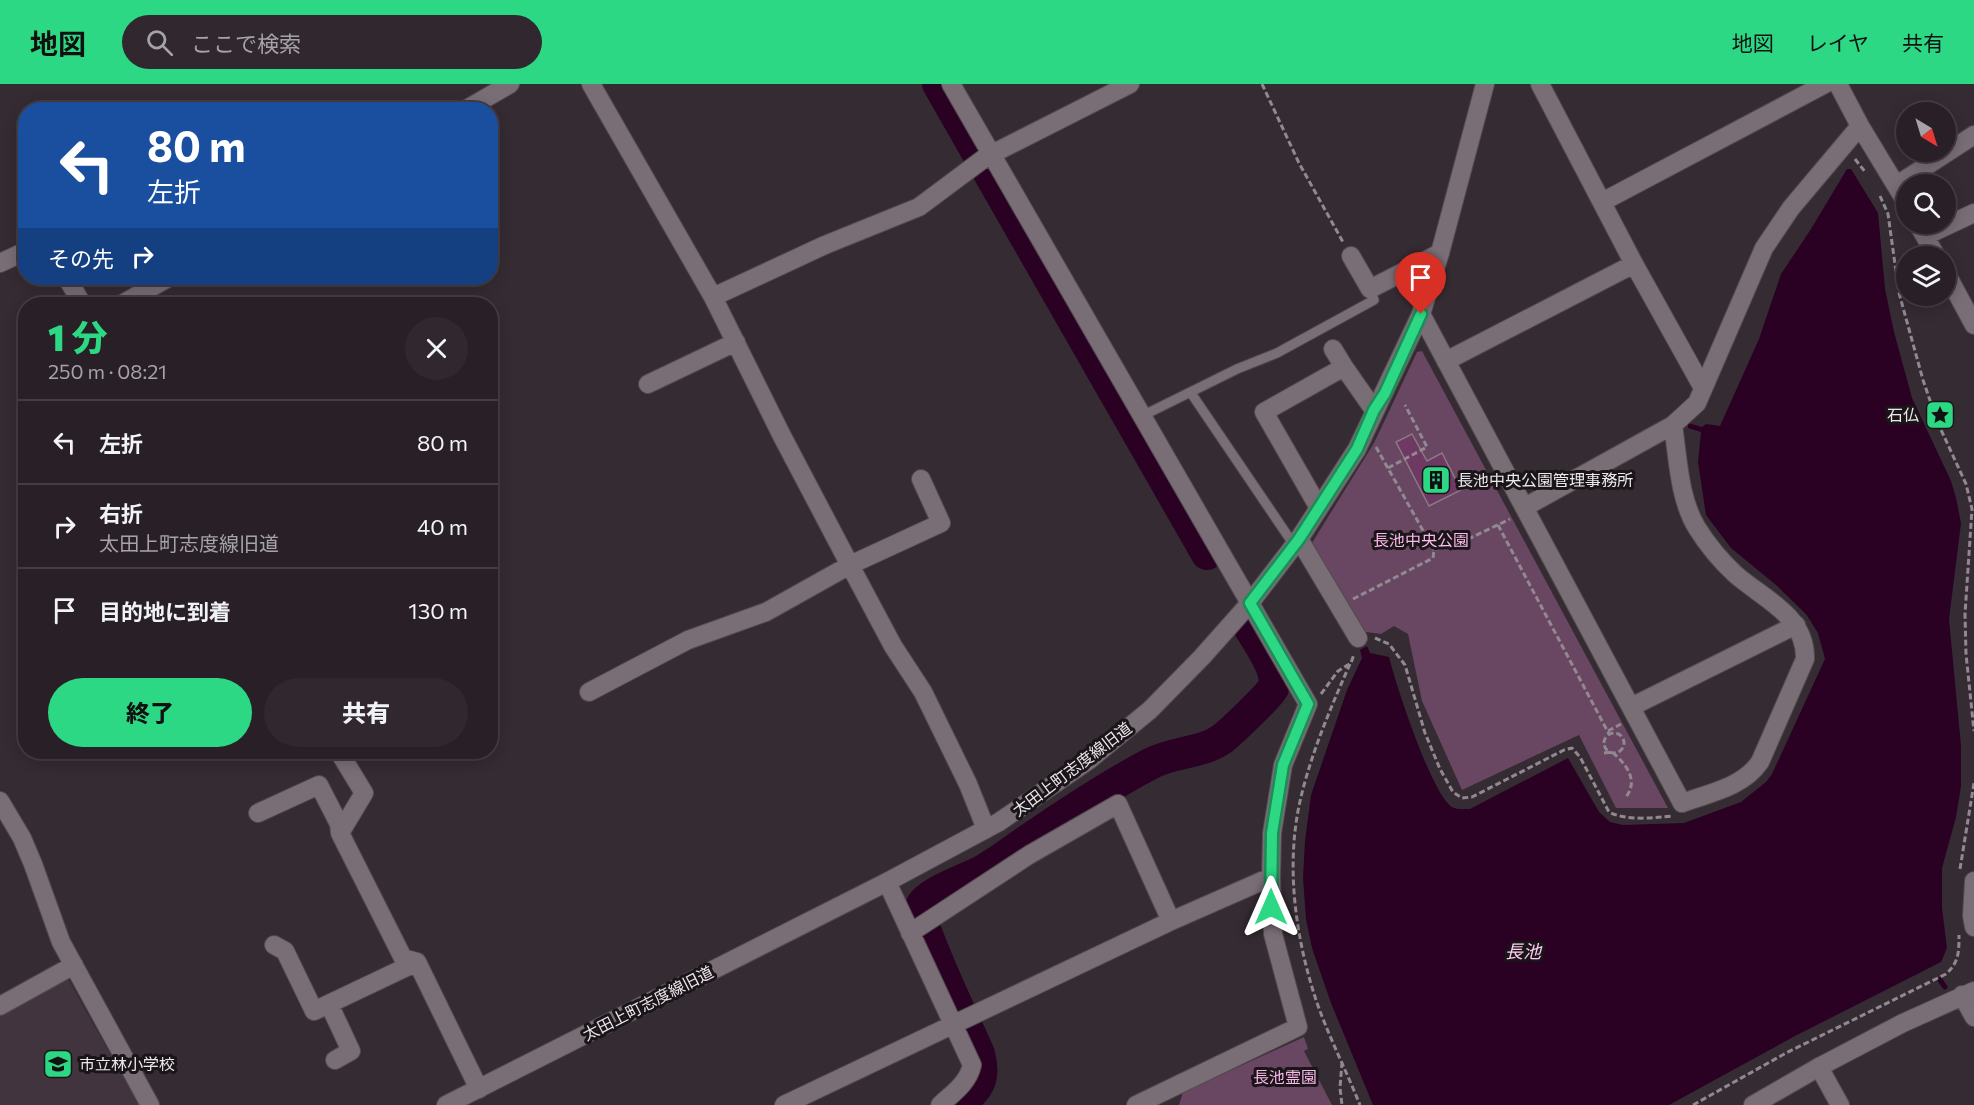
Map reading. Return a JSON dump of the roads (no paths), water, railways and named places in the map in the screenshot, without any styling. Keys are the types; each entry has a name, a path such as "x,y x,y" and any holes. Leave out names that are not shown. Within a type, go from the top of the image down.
{"street":[{"path":"479,102 510,84"},
{"path":"591,84 713,297 893,646 923,692 968,784 986,830"},
{"path":"951,84 984,158 1142,416 1308,704 1283,765 1272,833 1273,934 1298,1027 1167,1098 1136,1105"},
{"path":"713,297 825,245 919,207 984,158 1130,84"},
{"name":"太田上町志度線旧道","path":"446,1105 475,1096 986,830 1089,760 1150,710 1202,657 1250,603 1297,542 1357,449 1421,314 1440,253 1485,84"},
{"path":"1602,202 1825,84"},
{"path":"1838,84 1896,183"},
{"path":"1544,85 1634,264 1703,388"},
{"path":"1518,513 1673,425 1697,403 1764,248 1791,208 1863,130"},
{"path":"1914,174 1974,135"},
{"path":"1956,219 1974,213"},
{"path":"1351,256 1370,289 1440,253"},
{"path":"0,263 18,255"},
{"path":"1446,361 1634,264"},
{"path":"146,297 160,285"},
{"path":"1956,292 1974,325"},
{"path":"1421,314 1446,361 1518,513 1677,810 1734,785 1753,773 1760,762 1805,659 1805,645 1796,626 1780,608 1734,574 1711,548 1696,526 1688,509 1680,477 1673,425"},
{"path":"648,384 736,342"},
{"path":"1333,349 1374,410"},
{"path":"1319,508 1257,416 1344,367"},
{"path":"589,692 688,640 766,612 850,565 940,523 921,479"},
{"path":"1297,542 1358,638"},
{"path":"1627,715 1796,626"},
{"path":"340,833 364,793 343,759"},
{"path":"258,813 319,785 339,824 340,833 403,958 417,962"},
{"path":"0,801 22,838 61,942 150,1105"},
{"path":"919,928 1029,855 1118,804 1171,921"},
{"path":"784,1105 1171,921 1271,877"},
{"path":"1966,879 1972,916 1966,930"},
{"path":"888,882 919,928 961,1021 972,1065 970,1075 965,1082 940,1105"},
{"path":"274,945 285,951 314,1011 417,962"},
{"path":"417,962 475,1096"},
{"path":"0,1006 74,965"},
{"path":"1753,1105 1819,1066 1968,993 1974,1017"},
{"path":"328,1004 351,1051 335,1060"},
{"path":"1819,1066 1840,1105"}],"lane":[{"path":"1142,416 1237,369 1287,348 1374,300 1370,289"},
{"path":"1191,393 1297,542"}],"water":[{"name":"長池","path":"1847,169 1851,169 1878,213 1885,289 1894,332 1912,398 1951,481 1961,523 1949,619 1961,746 1961,786 1956,817 1942,868 1942,908 1947,948 1941,962 1793,1037 1669,1105 1373,1105 1331,1003 1312,948 1306,919 1303,878 1311,795 1347,690 1362,658 1360,650 1367,646 1370,653 1389,657 1406,713 1434,782 1444,798 1454,808 1470,809 1568,758 1599,812 1610,822 1623,825 1684,823 1741,802 1766,782 1772,774 1825,659 1818,633 1806,614 1776,585 1731,548 1706,515 1698,462 1701,432 1688,428 1688,423 1702,427 1706,424 1720,426 1759,339 1781,274"}],"waterway":[{"path":"938,84 1207,554"},
{"path":"959,1105 976,1089 981,1078 981,1063 927,935 922,918 921,907 924,902 938,892 989,867 1077,807 1135,772 1159,760 1214,744 1227,735 1273,688 1271,665 1249,627"},
{"path":"1940,980 1945,987"}],"place":[{"name":"石仏","path":"1940,415"},
{"name":"長池中央公園管理事務所","path":"1436,480"},
{"name":"市立林小学校","path":"58,1064"}],"park label":[{"name":"長池中央公園","path":"1421,540"},
{"name":"長池霊園","path":"1285,1077"}]}
